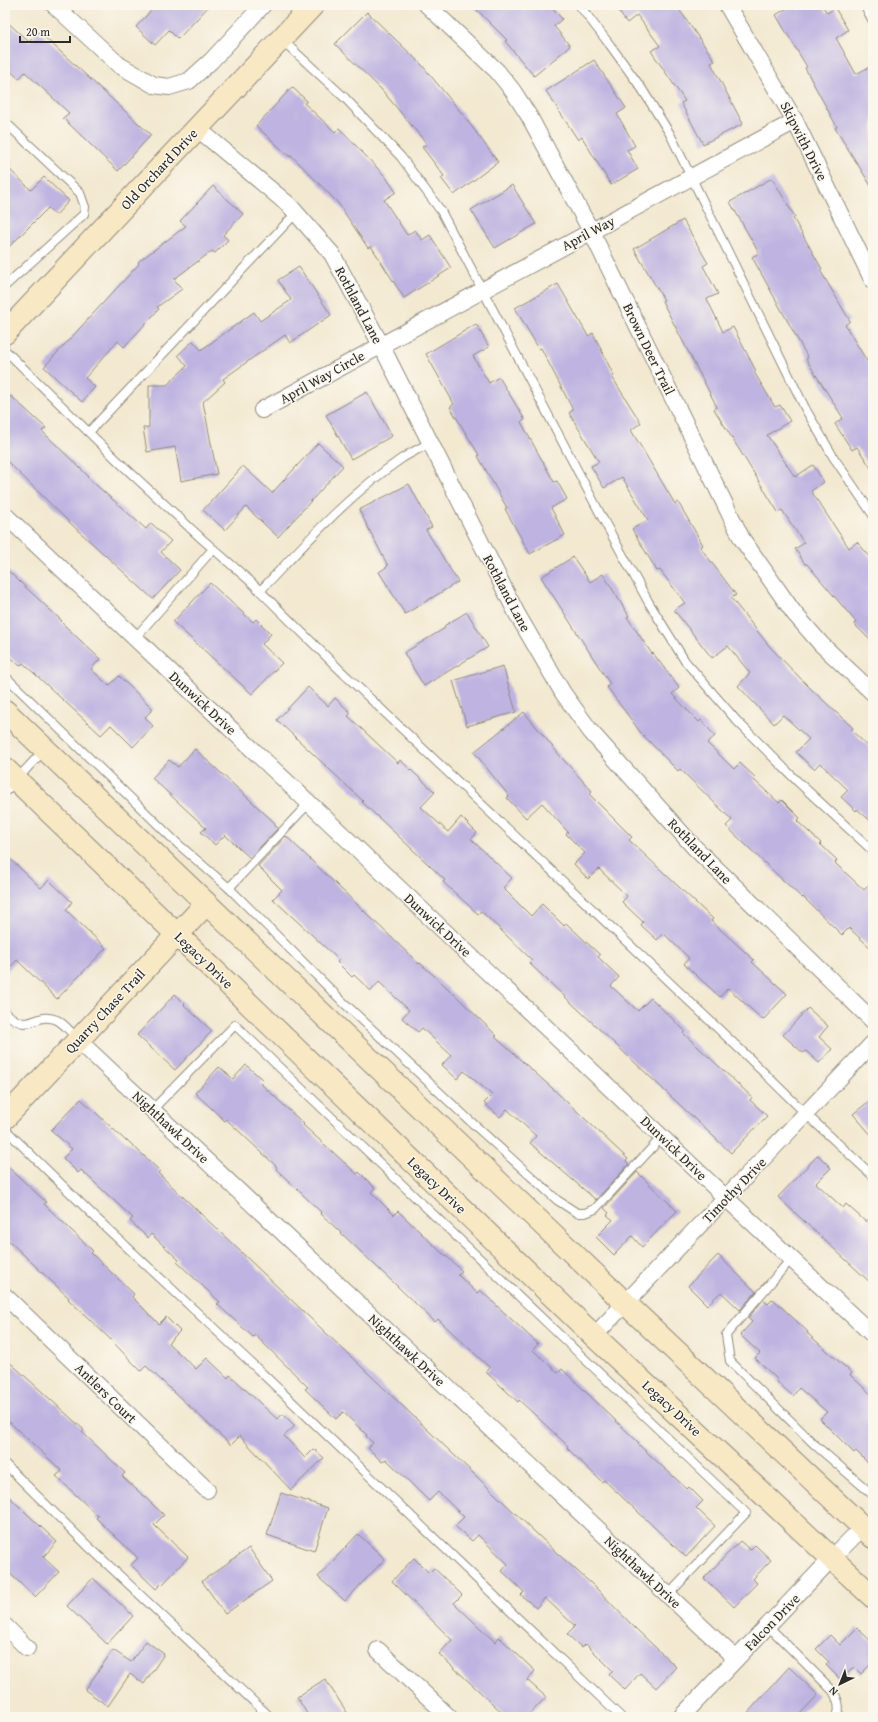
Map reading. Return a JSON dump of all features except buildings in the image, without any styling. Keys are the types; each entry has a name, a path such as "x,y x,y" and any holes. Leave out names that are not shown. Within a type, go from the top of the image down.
{"main road":[{"name":"Old Orchard Drive","path":"5,333 313,5"},
{"path":"5,711 624,1303 868,1532"},
{"name":"Legacy Drive","path":"9,780 177,935 594,1336 873,1597"},
{"name":"Quarry Chase Trail","path":"5,1118 206,904"}],"street":[{"path":"54,5 119,65 154,85 169,88 195,76 211,61 262,5"},
{"name":"Brown Deer Trail","path":"427,5 497,71 513,91 529,116 592,231 742,539 794,613 821,644 873,693"},
{"name":"Skipwith Drive","path":"727,5 795,121 873,281"},
{"name":"April Way","path":"381,345 795,121"},
{"name":"Rothland Lane","path":"197,128 296,213 332,254 381,345 517,614 563,693 591,732 694,847 873,1021"},
{"name":"April Way Circle","path":"262,410 381,345"},
{"name":"Dunwick Drive","path":"5,515 726,1198 873,1335"},
{"name":"Nighthawk Drive","path":"78,1040 736,1659"},
{"name":"Timothy Drive","path":"594,1336 873,1043"},
{"name":"Antlers Court","path":"5,1296 207,1490"},
{"name":"Falcon Drive","path":"681,1717 832,1558 868,1532"},
{"path":"5,1626 28,1648"},
{"path":"378,1650 449,1717"}],"lane":[{"path":"579,5 642,89 670,134 806,410 834,458 873,515"},
{"path":"864,5 873,21"},
{"path":"281,39 345,98 400,157 441,211 604,521 649,603 685,661 748,732 797,781 873,851"},
{"path":"5,122 80,193 85,207 84,214 5,286"},
{"path":"89,432 296,213"},
{"path":"5,350 89,432 213,549 260,591 334,664 873,1176"},
{"path":"260,591 335,514 374,479 402,458 430,443"},
{"path":"135,638 213,549"},
{"path":"5,676 178,844 230,888 344,1003 557,1200 577,1213 585,1214 595,1209 662,1137"},
{"path":"9,780 45,749"},
{"path":"230,888 309,803"},
{"path":"5,1012 16,1021 22,1023 29,1023 42,1018 58,1021 78,1040"},
{"path":"152,1110 235,1025 746,1513 668,1595"},
{"path":"5,1130 97,1219 265,1376 621,1717"},
{"path":"791,1259 726,1335 730,1361 815,1445 873,1495"},
{"path":"5,1464 86,1544 270,1717"},
{"path":"768,1626 833,1691 838,1700 839,1708 836,1717"}]}
